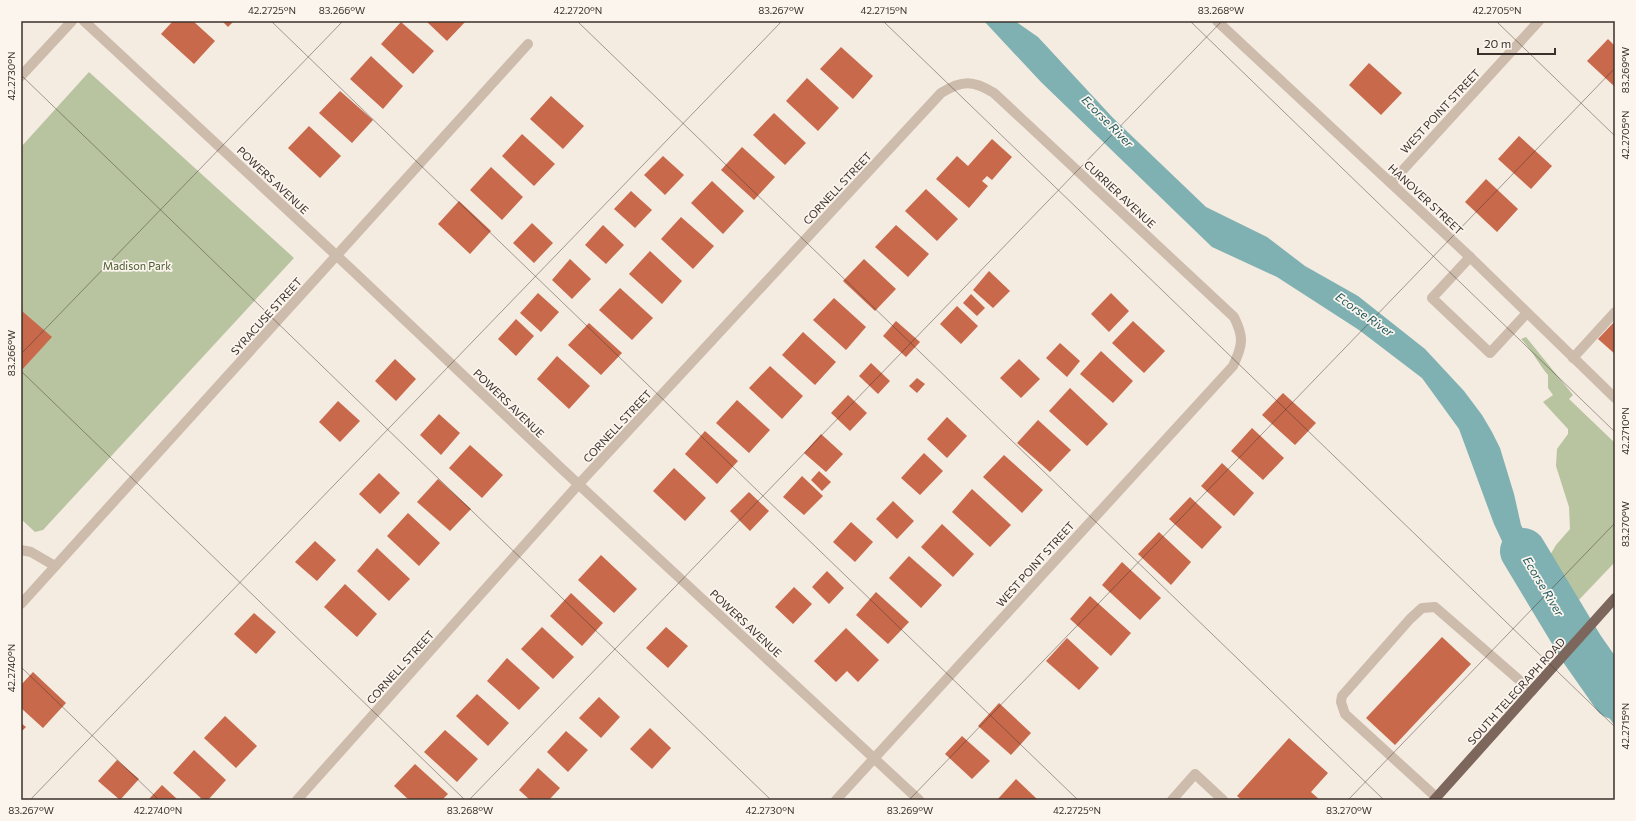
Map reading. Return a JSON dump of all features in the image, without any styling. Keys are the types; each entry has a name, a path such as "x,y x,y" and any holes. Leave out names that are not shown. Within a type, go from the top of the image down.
{"main road":[{"name":"SOUTH TELEGRAPH ROAD","path":"1435,799 1615,598"}],"street":[{"path":"21,76 72,21"},
{"name":"POWERS AVENUE","path":"84,21 337,255 578,485 919,800"},
{"name":"HANOVER STREET","path":"1217,21 1391,182 1615,398"},
{"name":"WEST POINT STREET","path":"1391,182 1539,21"},
{"name":"SYRACUSE STREET","path":"21,604 528,44"},
{"name":"CURRIER AVENUE","path":"966,82 979,84 994,93 1234,316 1241,332 1241,340"},
{"name":"CORNELL STREET","path":"298,800 578,485 940,93 952,86 966,82"},
{"path":"1470,257 1432,298 1490,353 1528,313"},
{"path":"1573,358 1615,312"},
{"name":"WEST POINT STREET","path":"836,800 1233,366 1241,349 1241,340"},
{"path":"21,550 32,552 56,566"},
{"path":"1435,799 1346,714 1341,702 1342,696 1410,619 1422,608 1435,607 1532,691"},
{"path":"1172,800 1195,774 1223,800"}],"green space":[{"name":"Madison Park","path":"89,72 294,258 43,530 35,532 21,519 21,371 51,337 21,310 21,147"},
{"path":"1526,337 1573,395 1569,399 1615,443 1615,562 1575,604 1546,562 1556,545 1570,529 1569,507 1556,466 1557,449 1568,434 1568,429 1543,402 1553,395 1548,388 1548,375 1521,339"}],"water":[{"path":"984,21 1015,21 1038,37 1113,118 1206,207 1267,237 1305,266 1358,296 1425,349 1464,391 1482,415 1500,448 1514,494 1521,525 1538,557 1564,595 1545,617 1517,573 1494,524 1459,429 1422,378 1359,330 1277,277 1212,247 1041,82"},
{"path":"1604,669 1615,683 1615,726 1587,687"}],"building":[{"path":"173,21 193,21 215,41 194,64 161,34"},
{"path":"222,21 234,21 228,27"},
{"path":"426,21 466,21 447,41"},
{"path":"401,22 434,51 413,74 381,44"},
{"path":"1608,39 1615,46 1615,87 1587,61"},
{"path":"841,47 873,76 853,99 820,69"},
{"path":"371,56 403,86 383,109 350,79"},
{"path":"1369,63 1402,93 1381,115 1349,85"},
{"path":"807,78 839,108 818,131 786,101"},
{"path":"340,91 373,120 352,143 319,113"},
{"path":"551,96 584,126 563,149 530,119"},
{"path":"774,113 806,143 785,165 753,135"},
{"path":"309,126 341,156 320,178 288,148"},
{"path":"522,134 555,164 534,186 502,156"},
{"path":"1519,136 1552,166 1531,189 1498,159"},
{"path":"992,139 1012,157 992,180 987,176 982,181 988,186 969,208 936,179 957,156 968,166"},
{"path":"742,147 775,177 754,200 721,170"},
{"path":"663,156 684,175 665,195 644,175"},
{"path":"491,167 523,197 502,220 470,190"},
{"path":"1486,179 1518,209 1497,232 1465,202"},
{"path":"712,181 744,211 723,234 691,203"},
{"path":"926,189 958,219 937,241 905,211"},
{"path":"631,191 652,210 635,228 614,209"},
{"path":"459,201 491,231 470,254 438,224"},
{"path":"681,217 714,246 693,269 661,239"},
{"path":"532,223 553,243 534,263 513,243"},
{"path":"603,225 624,245 606,264 585,245"},
{"path":"896,225 929,254 908,277 875,247"},
{"path":"650,251 682,281 662,304 629,274"},
{"path":"570,259 591,279 572,299 552,280"},
{"path":"864,259 896,289 875,311 843,281"},
{"path":"989,271 1010,291 993,308 973,290"},
{"path":"620,288 653,318 632,340 599,310"},
{"path":"538,293 559,312 541,332 520,313"},
{"path":"1111,293 1129,311 1109,332 1091,314"},
{"path":"971,294 985,308 977,316 963,303"},
{"path":"834,298 866,327 846,350 813,320"},
{"path":"957,306 978,326 961,344 940,324"},
{"path":"21,310 52,337 21,371"},
{"path":"516,319 534,336 516,356 498,339"},
{"path":"896,321 920,342 906,357 883,336"},
{"path":"1133,321 1165,351 1144,373 1112,343"},
{"path":"1615,321 1615,354 1598,339"},
{"path":"589,323 622,353 601,375 568,345"},
{"path":"803,332 836,362 815,385 782,355"},
{"path":"1060,343 1080,361 1067,377 1046,358"},
{"path":"1101,351 1133,381 1113,403 1080,374"},
{"path":"557,356 590,386 569,409 537,379"},
{"path":"395,359 416,379 396,401 375,381"},
{"path":"1019,359 1040,379 1021,398 1000,378"},
{"path":"871,363 890,381 878,394 859,376"},
{"path":"770,366 803,396 782,419 749,388"},
{"path":"917,378 925,384 917,393 909,386"},
{"path":"1070,388 1108,424 1087,446 1049,411"},
{"path":"1283,393 1316,423 1295,445 1262,415"},
{"path":"848,395 867,413 850,431 831,413"},
{"path":"737,400 770,430 749,453 716,423"},
{"path":"338,401 360,421 340,442 319,422"},
{"path":"439,414 460,433 441,455 420,435"},
{"path":"947,417 967,436 947,458 927,439"},
{"path":"1038,420 1071,450 1050,472 1017,443"},
{"path":"1252,428 1284,458 1263,480 1231,451"},
{"path":"705,431 738,461 717,484 685,454"},
{"path":"821,434 843,454 826,472 804,453"},
{"path":"470,445 503,475 482,498 449,468"},
{"path":"924,453 943,471 920,495 901,478"},
{"path":"1004,455 1043,490 1022,513 983,477"},
{"path":"1222,463 1254,493 1234,516 1201,486"},
{"path":"674,468 706,498 685,521 653,491"},
{"path":"819,471 831,482 822,491 811,480"},
{"path":"379,473 400,493 380,514 359,494"},
{"path":"802,476 823,496 804,515 783,497"},
{"path":"438,479 471,509 450,531 417,502"},
{"path":"972,489 1011,525 990,547 952,512"},
{"path":"749,492 769,511 750,531 730,511"},
{"path":"1190,497 1222,527 1202,549 1169,519"},
{"path":"893,501 914,521 897,539 876,519"},
{"path":"408,513 440,543 419,566 387,536"},
{"path":"851,522 873,542 855,562 833,542"},
{"path":"942,524 974,554 953,577 921,547"},
{"path":"1159,532 1191,562 1171,585 1138,554"},
{"path":"315,541 336,560 317,581 295,562"},
{"path":"377,548 410,579 389,601 357,571"},
{"path":"601,555 637,589 614,613 578,580"},
{"path":"909,556 942,585 921,608 889,578"},
{"path":"1122,562 1161,598 1140,620 1102,585"},
{"path":"827,571 844,588 829,604 812,587"},
{"path":"345,584 377,614 357,637 324,607"},
{"path":"794,587 812,604 793,624 775,607"},
{"path":"876,592 909,622 888,644 856,615"},
{"path":"571,593 603,623 582,646 550,616"},
{"path":"1090,596 1131,633 1111,656 1070,619"},
{"path":"254,613 276,632 256,654 234,634"},
{"path":"542,627 574,657 553,679 521,649"},
{"path":"666,627 688,646 668,668 646,648"},
{"path":"846,628 879,660 858,682 847,671 836,682 814,661"},
{"path":"1442,637 1471,664 1395,745 1366,718"},
{"path":"1067,638 1099,668 1079,690 1046,661"},
{"path":"507,658 540,688 519,710 487,681"},
{"path":"33,672 66,703 43,728 21,708 21,685"},
{"path":"477,694 509,723 488,746 456,716"},
{"path":"599,697 620,717 601,738 579,718"},
{"path":"999,703 1031,733 1011,755 978,726"},
{"path":"225,716 257,746 236,768 204,738"},
{"path":"21,723 26,727 21,732"},
{"path":"650,728 671,748 652,769 630,749"},
{"path":"445,730 478,759 457,782 424,752"},
{"path":"566,731 588,750 568,772 547,752"},
{"path":"962,736 990,761 972,779 945,754"},
{"path":"1289,738 1328,773 1311,792 1320,800 1242,800 1237,796"},
{"path":"194,750 226,780 208,800 203,800 173,773"},
{"path":"117,760 139,779 120,800 98,781"},
{"path":"415,764 448,794 442,800 409,800 394,786"},
{"path":"538,768 560,788 549,800 530,800 519,790"},
{"path":"1016,779 1038,800 997,800"},
{"path":"162,785 178,800 148,800"}],"waterway":[{"name":"Ecorse River","path":"1523,551 1582,649 1615,696"}]}
